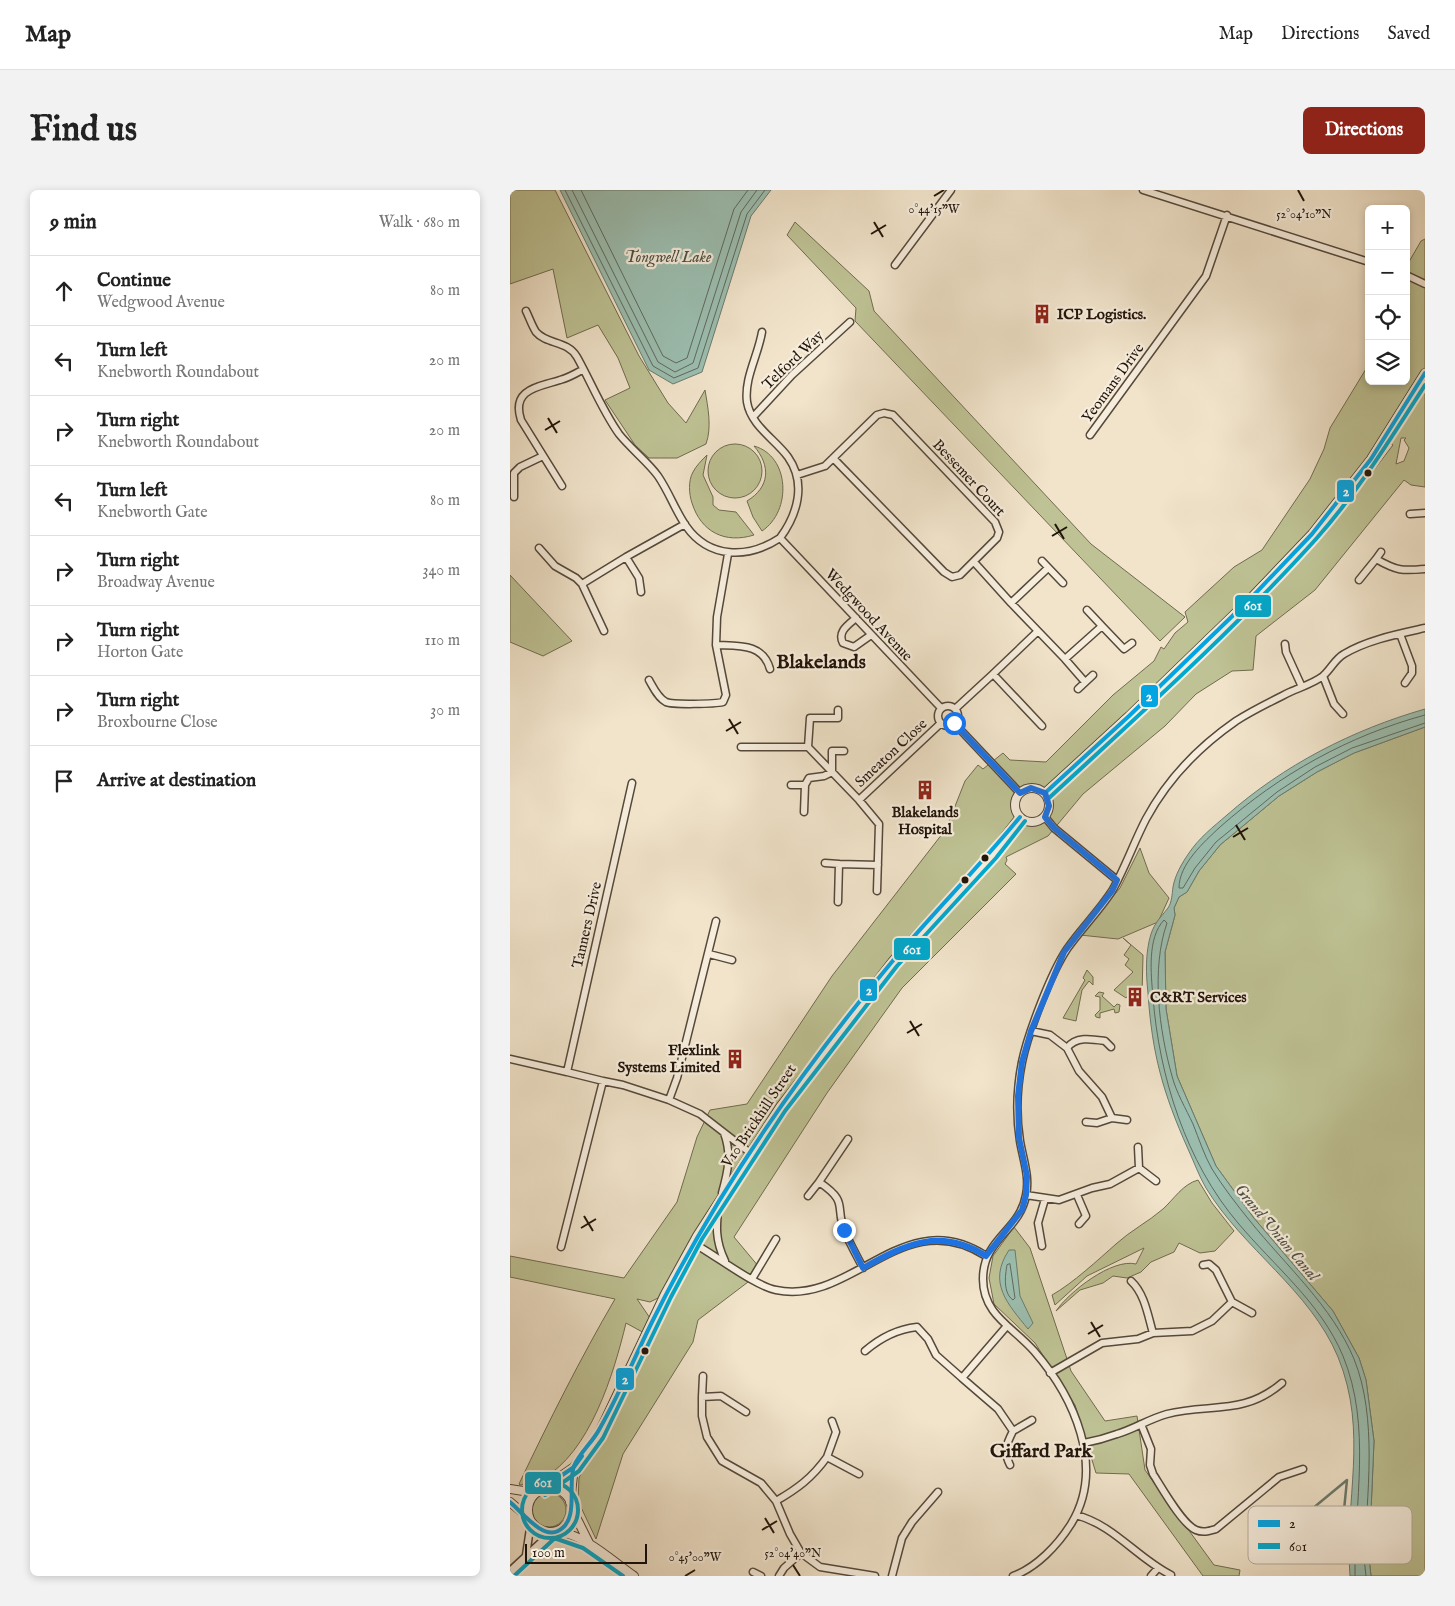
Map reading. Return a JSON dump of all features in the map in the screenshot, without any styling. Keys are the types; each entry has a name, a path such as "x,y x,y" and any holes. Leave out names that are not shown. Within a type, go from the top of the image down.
{"street":[{"path":"895,265 951,190"},
{"path":"1143,190 1227,215 1365,261"},
{"name":"Yeomans Drive","path":"1090,435 1206,276 1227,215"},
{"path":"1410,278 1425,284"},
{"path":"526,311 536,332 546,339 567,346 576,356 618,433 656,474 694,536 710,548 728,554 748,553 767,546 780,538 791,523 799,499 797,475 788,457 764,432 748,405 746,384 762,332"},
{"name":"Telford Way","path":"754,416 792,374 850,322"},
{"path":"562,486 521,420 518,411 520,401 525,393 533,388 562,380 582,370"},
{"path":"1045,793 1129,716 1251,598 1312,534 1386,436 1425,373"},
{"name":"Bessemer Court","path":"797,475 825,466 833,458 877,415 884,413 893,415 995,522 999,532 997,538 960,575 952,577 944,572 833,458"},
{"path":"514,497 514,473 520,467 543,456"},
{"path":"1410,514 1425,513"},
{"path":"582,584 685,524"},
{"name":"Wedgwood Avenue","path":"780,538 941,708"},
{"path":"539,548 555,566 576,578 582,584 604,631"},
{"path":"1359,580 1382,552"},
{"path":"649,680 657,694 667,702 714,704 723,702 726,695 716,645 717,617 728,554"},
{"path":"626,557 639,578 641,592"},
{"path":"1376,559 1392,569 1403,572 1425,569"},
{"path":"1042,561 1063,583"},
{"path":"974,562 1085,682"},
{"path":"1011,603 1048,568"},
{"path":"1088,610 1124,649 1132,643"},
{"path":"856,618 842,631 841,639 843,643 854,648 871,635"},
{"path":"1065,659 1102,626"},
{"path":"1012,1576 1033,1565 1064,1536 1076,1515 1084,1493 1086,1467 1084,1443 1066,1400 1050,1373 1032,1349 1006,1327 990,1309 984,1293 983,1276 986,1256 1022,1210 1026,1195 1027,1176 1019,1138 1018,1096 1022,1062 1031,1031 1064,952 1112,891 1147,818 1178,772 1207,745 1237,721 1323,676 1341,655 1400,634 1425,628"},
{"path":"955,709 1038,631"},
{"path":"1400,634 1412,666 1412,673 1405,683"},
{"path":"1285,644 1286,652 1302,687"},
{"path":"716,645 746,646 757,651 768,661 770,669"},
{"path":"993,674 1042,726"},
{"path":"1078,689 1094,675"},
{"path":"1323,676 1334,704 1343,714"},
{"path":"947,706 955,709 958,716 954,723 946,726 941,723 938,717 941,708 947,706"},
{"path":"741,747 808,747 810,718 838,718 838,710"},
{"name":"Smeaton Close","path":"859,800 941,723"},
{"path":"954,723 1020,793"},
{"name":"Smeaton Close","path":"808,747 859,800 879,824 877,891"},
{"name":"Smeaton Close","path":"832,772 832,751 844,751"},
{"name":"Smeaton Close","path":"791,785 806,785 809,778 824,776 832,772"},
{"name":"Tanners Drive","path":"567,1072 632,783"},
{"path":"804,812 806,785"},
{"path":"1031,788 1045,793 1049,806 1045,817 1032,822 1020,817 1015,805 1020,793 1031,788"},
{"name":"V10 Brickhill Street","path":"539,1491 574,1467 598,1435 665,1294 693,1244 750,1152 819,1054 892,962 991,854 1020,817"},
{"path":"1045,817 1054,828 1117,880"},
{"path":"825,863 878,865"},
{"path":"838,902 839,864"},
{"path":"669,1100 677,1078 716,921"},
{"path":"709,954 732,960"},
{"path":"1031,1031 1050,1035 1068,1048 1079,1071 1102,1097 1112,1118"},
{"path":"1068,1048 1072,1042 1084,1039 1105,1040 1111,1047"},
{"path":"510,1059 622,1084 669,1100 700,1114 750,1152"},
{"path":"561,1247 603,1081"},
{"path":"1086,1122 1097,1123 1112,1118 1127,1120"},
{"path":"724,1133 729,1147 729,1166 715,1228 717,1245 725,1261"},
{"path":"808,1196 848,1139"},
{"path":"1138,1147 1139,1168 1156,1181"},
{"path":"1026,1195 1059,1200 1092,1188 1110,1184 1139,1168"},
{"path":"819,1182 832,1191 840,1204 844,1230 863,1268"},
{"path":"1077,1195 1086,1216 1079,1224"},
{"path":"1042,1246 1038,1223 1045,1199"},
{"path":"752,1279 776,1239"},
{"path":"693,1244 774,1290 792,1292 819,1288 863,1268 906,1245 928,1240 953,1242 976,1249 986,1256"},
{"path":"1203,1265 1209,1264 1216,1270 1232,1302 1252,1313"},
{"path":"1131,1281 1136,1286 1144,1303 1153,1333"},
{"path":"1050,1373 1102,1343 1138,1339 1153,1333 1192,1331 1212,1321 1232,1302"},
{"path":"865,1351 875,1342 906,1328 917,1327 928,1338 936,1356 998,1409 1013,1432"},
{"path":"962,1378 1006,1327"},
{"path":"703,1376 702,1416 706,1437 722,1461 761,1483 776,1501 790,1534 801,1553 820,1567 875,1576"},
{"path":"1084,1443 1118,1434 1166,1414 1222,1409 1248,1403 1266,1396 1282,1383"},
{"path":"702,1397 721,1396 746,1412"},
{"path":"1010,1465 1005,1454 1006,1445 1013,1432 1032,1420"},
{"path":"776,1501 801,1487 814,1475 827,1457 836,1432 832,1421"},
{"path":"1142,1424 1148,1439 1150,1465 1153,1474 1188,1525 1197,1531 1207,1532 1216,1529 1279,1477 1303,1469"},
{"path":"827,1457 859,1474"},
{"path":"510,1571 553,1532 566,1525 570,1520 574,1467"},
{"path":"510,1489 539,1491 555,1489 566,1496 589,1543"},
{"path":"526,1555 530,1520 528,1504 539,1491"},
{"path":"892,1576 902,1538 912,1522 938,1492"},
{"path":"510,1502 540,1530 570,1533 589,1543 634,1576"},
{"path":"1076,1515 1088,1518 1123,1539 1158,1568 1171,1575"},
{"path":"779,1576 784,1568 801,1553"},
{"path":"1151,1576 1158,1568"},
{"path":"753,1572 760,1576"}],"shaded area":[{"path":"510,190 555,190 639,356 668,403 686,423 705,390 709,424 706,444 677,458 649,458 635,445 605,400 630,388 618,358 598,325 567,338 553,269 510,284"},
{"path":"795,222 869,291 874,311 1091,544 1185,617 1160,641 855,321 856,308 787,235"},
{"path":"1425,239 1425,487 1411,485 1404,480 1315,590 1256,636 1253,670 1232,671 1196,694 1165,726 1083,794 1048,836 1006,857 1005,864 1016,874 902,988 827,1093 734,1237 759,1267 752,1279 698,1320 693,1342 623,1454 596,1539 578,1501 579,1478 646,1334 626,1323 615,1365 598,1410 574,1451 559,1467 542,1479 520,1485 565,1390 615,1299 510,1277 510,1256 624,1278 677,1202 697,1137 710,1110 747,1104 832,976 946,829 965,781 978,765 983,769 1003,753 1010,760 1046,762 1113,695 1154,661 1161,647 1164,649 1175,633 1188,622 1185,612 1234,567 1262,550 1310,479 1324,449 1330,428 1365,371 1365,385 1410,385 1410,260 1421,241","holes":["1401,438 1406,438 1404,440 1409,448 1404,461 1396,464","1384,439 1393,445 1364,483 1348,489","1031,788 1041,790 1049,802 1046,816 1035,822 1024,820 1016,809 1017,798 1021,793","664,1295 652,1321 637,1299 650,1302"]},
{"path":"730,444 740,444 750,448 758,456 762,471 758,486 750,494 740,498 730,498 720,494 712,486 708,476 708,466 712,456 720,448"},
{"path":"754,446 766,452 775,461 783,485 778,511 772,522 762,531 753,517 747,501 760,489 766,476 763,461"},
{"path":"707,455 703,475 713,497 713,505 719,510 736,512 754,535 733,538 724,536 716,533 701,522 690,496 690,479 693,472"},
{"path":"510,575 572,641 543,656 510,642"},
{"path":"1425,727 1425,1576 1371,1576 1370,1564 1412,1564 1412,1506 1371,1506 1374,1441 1366,1380 1359,1358 1333,1311 1253,1217 1216,1166 1177,1076 1166,1009 1165,952 1175,915 1174,908 1179,897 1187,892 1199,871 1220,845 1279,796 1317,772 1354,753"},
{"path":"1140,848 1149,873 1169,898 1158,922 1118,939 1080,935 1120,888"},
{"path":"1123,938 1143,955 1142,996 1139,994 1137,996 1131,992 1126,998 1114,990 1133,972 1125,965 1129,959 1124,955 1131,945"},
{"path":"1087,970 1093,977 1093,985 1089,981 1082,990 1076,1021 1063,1018 1085,980 1083,978"},
{"path":"1099,992 1104,993 1102,996 1114,1007 1117,1004 1120,1005 1119,1012 1115,1013 1114,1009 1100,1013 1100,1018 1096,1017 1095,1015 1100,1010 1100,997 1095,996"},
{"path":"1198,1180 1212,1203 1234,1231 1215,1251 1200,1253 1179,1243 1174,1252 1151,1262 1141,1272 1127,1278 1113,1276 1103,1283 1080,1290 1056,1311 1062,1303 1092,1278 1115,1266 1136,1264 1144,1248 1087,1276 1055,1305 1052,1295 1077,1278 1127,1235 1157,1214 1183,1188"},
{"path":"1014,1227 1030,1248 1071,1371 1105,1421 1137,1416 1145,1470 1214,1565 1240,1570 1239,1576 1203,1576 1129,1474 1096,1473 1075,1405 1035,1343 994,1304 989,1278 993,1256"},
{"path":"549,1493 561,1498 566,1510 561,1522 549,1527 537,1522 532,1510 537,1498"}],"water":[{"name":"Tongwell Lake","path":"560,190 771,190 751,216 702,372 673,384 649,370"},
{"path":"1425,709 1425,727 1354,753 1317,772 1279,796 1220,845 1199,871 1187,892 1179,897 1174,908 1175,915 1165,952 1166,1009 1177,1076 1216,1166 1253,1217 1333,1311 1359,1358 1366,1380 1374,1441 1371,1506 1351,1506 1354,1440 1352,1413 1347,1385 1338,1357 1326,1333 1311,1311 1294,1290 1238,1231 1221,1210 1201,1179 1179,1129 1160,1073 1152,1035 1147,956 1151,934 1156,923 1169,906 1179,869 1193,848 1211,828 1249,797 1295,765 1371,727"},
{"path":"1009,1250 1015,1250 1020,1296 1033,1323 1028,1329 1007,1302 1000,1283 1003,1262"},
{"path":"1350,1564 1370,1564 1371,1576 1350,1576"}],"waterway":[{"path":"1316,1506 1347,1480 1344,1506"}],"transit line":[{"name":"2","path":"1045,793 1129,716 1251,598 1312,534 1371,459 1425,373"},
{"name":"601","path":"1049,798 1219,639 1316,539 1360,484 1425,385"},
{"name":"2","path":"510,1502 532,1523 545,1531 558,1531 565,1526 571,1511 574,1466 600,1428 678,1272 732,1180 792,1091 857,1005 907,944 1020,817"},
{"name":"601","path":"545,1495 579,1471 603,1438 671,1297 702,1239 785,1111 897,966 996,858 1025,821"},
{"name":"2","path":"536,1493 574,1467 582,1456"},
{"name":"601","path":"544,1482 556,1482 570,1490 578,1504 578,1510 576,1521 570,1530 556,1538 544,1538 534,1533 527,1526 522,1516 522,1504 527,1494 534,1487 544,1482"},
{"name":"601","path":"554,1538 583,1548 623,1576"},
{"name":"601","path":"514,1576 555,1538"}],"place":[{"name":"ICP Logistics.","path":"1042,314"},
{"name":"Blakelands Hospital","path":"925,790"},
{"name":"C&RT Services","path":"1135,997"},
{"name":"Flexlink Systems Limited","path":"735,1059"}],"district":[{"name":"Blakelands","path":"821,662"},
{"name":"Giffard Park","path":"1041,1451"}],"route":[{"path":"844,1230 863,1268 906,1245 928,1240 953,1242 976,1249 986,1256 993,1245 1014,1222 1022,1210 1026,1195 1027,1176 1019,1138 1018,1096 1022,1062 1031,1031 1064,952 1112,891 1117,880 1099,863 1054,828 1045,817 1048,812 1049,802 1045,793 1036,788 1031,788 1020,793 992,761 954,723"}],"water label":[{"name":"Grand Union Canal","path":"1276,1233"}]}
